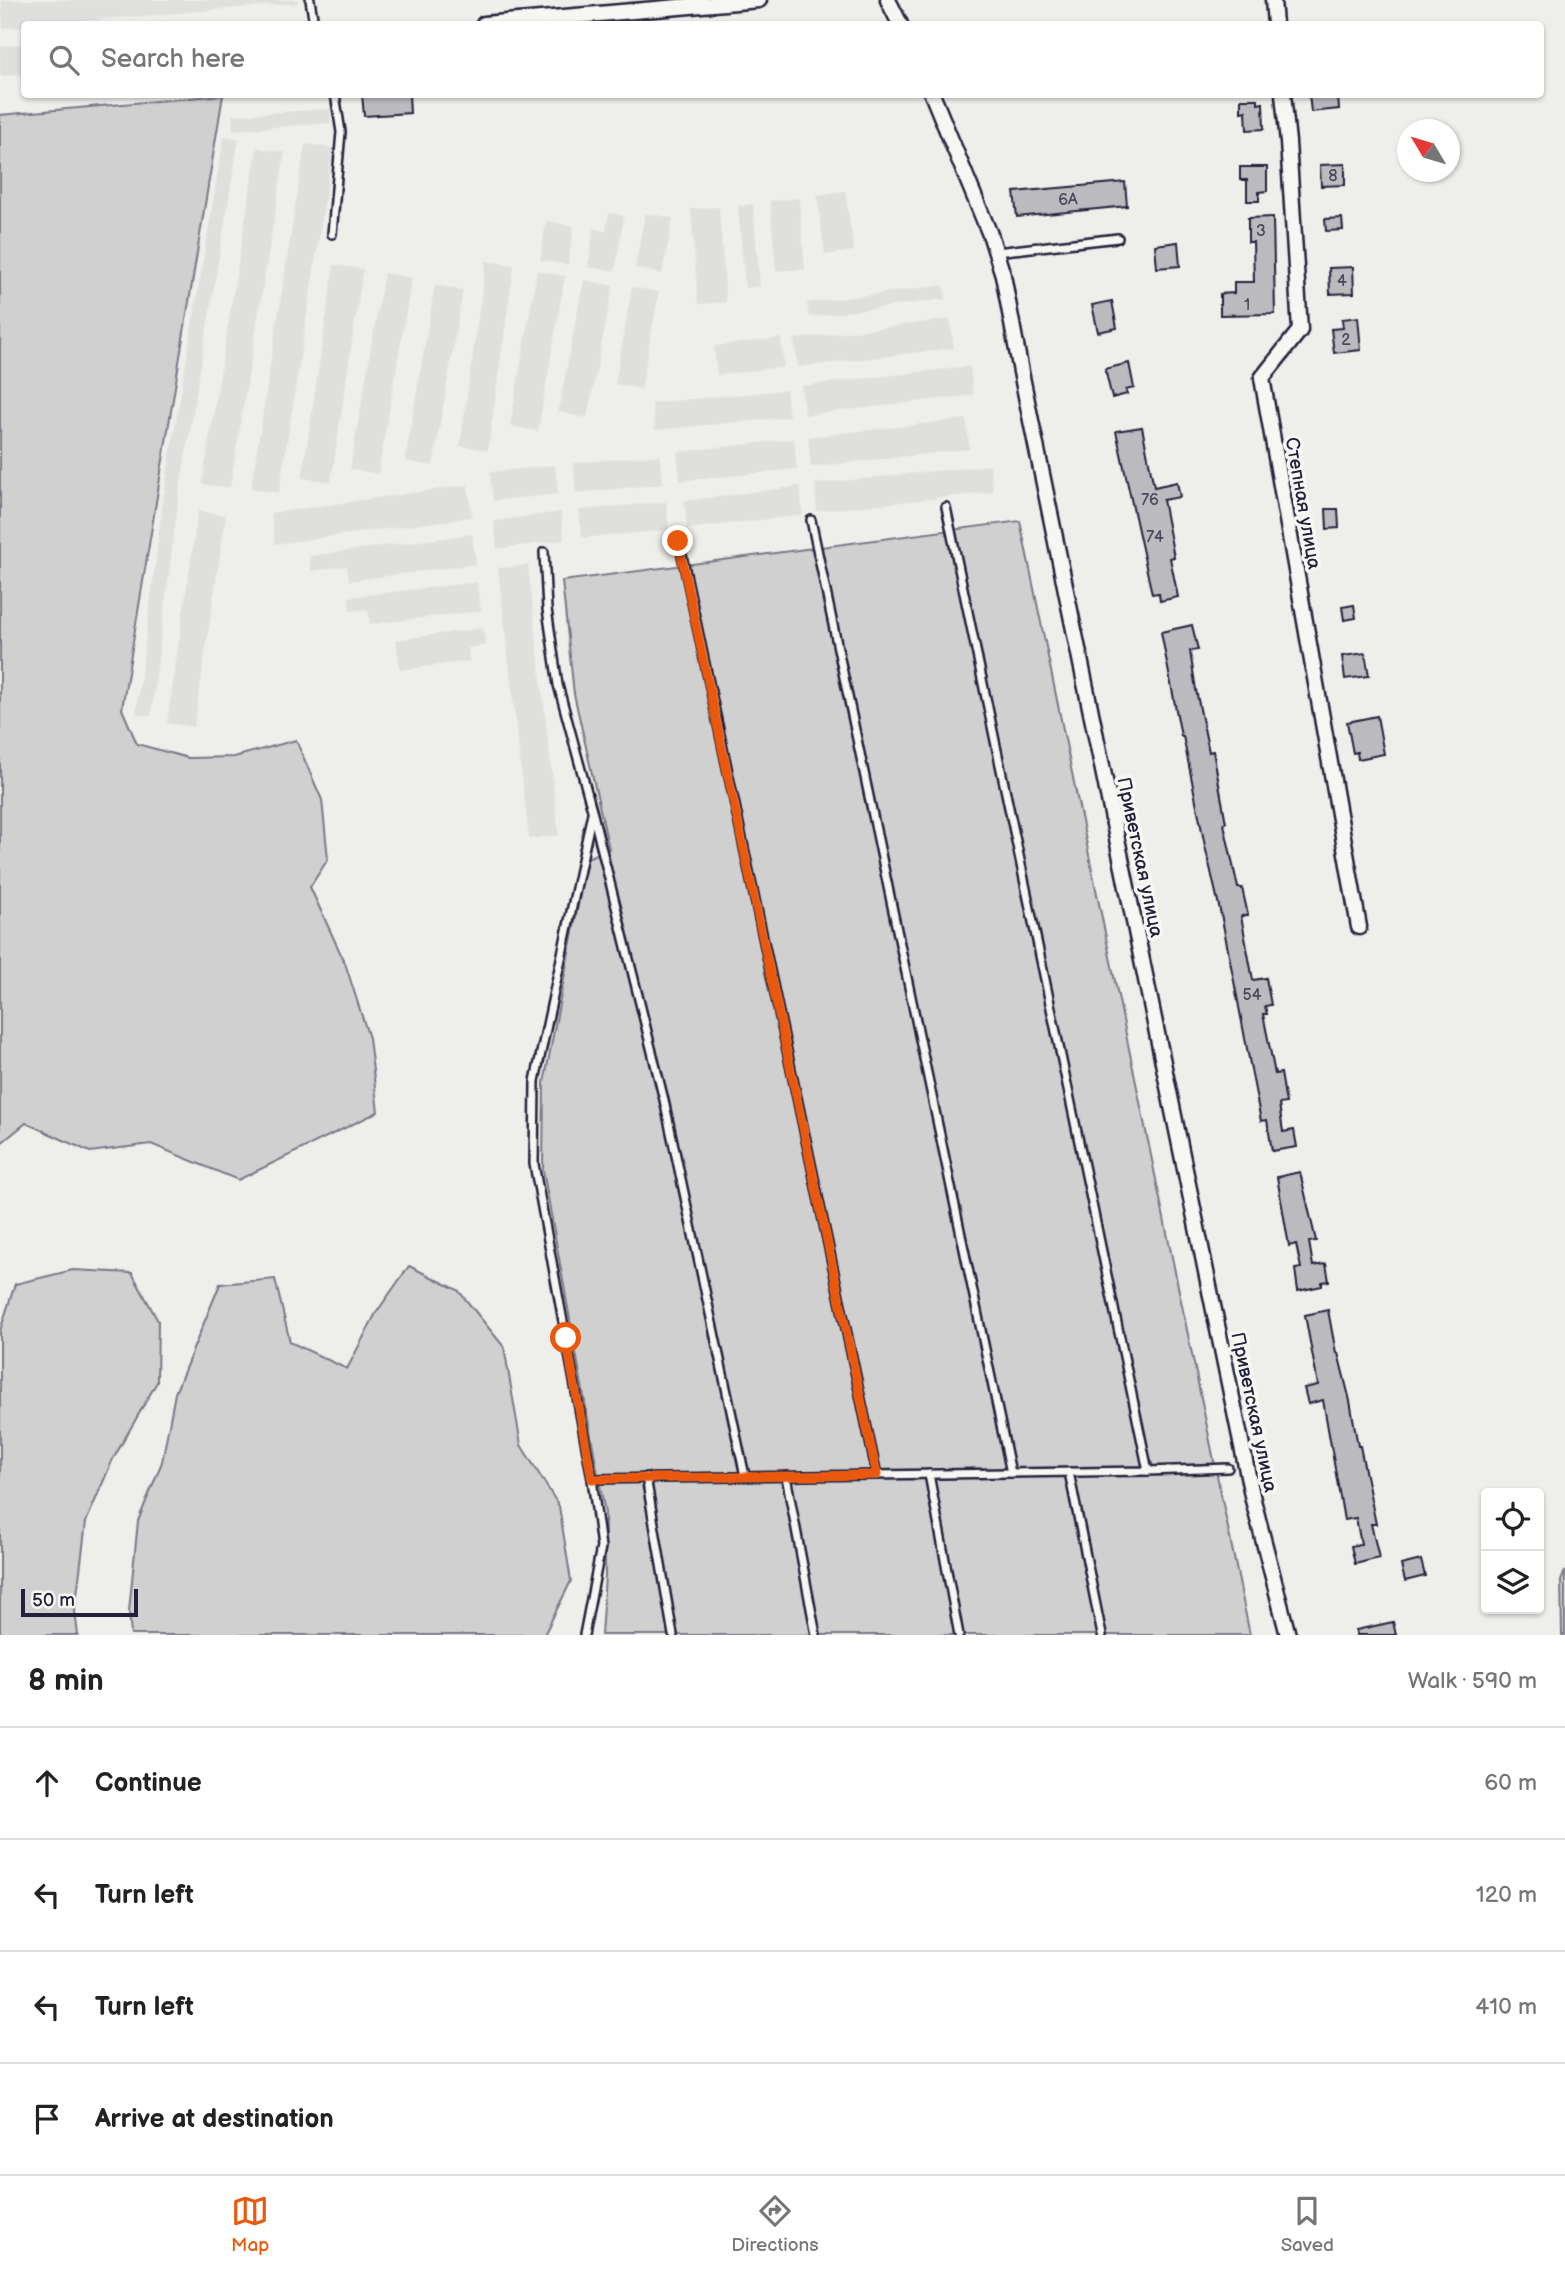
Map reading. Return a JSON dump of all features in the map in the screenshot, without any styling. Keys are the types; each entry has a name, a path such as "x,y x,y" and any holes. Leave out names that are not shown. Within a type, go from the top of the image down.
{"street":[{"path":"518,21 759,0"},
{"path":"888,0 898,21"},
{"path":"1273,0 1275,21"},
{"name":"Приветская улица","path":"934,98 1003,275 1253,1500 1288,1635"},
{"name":"Степная улица","path":"1283,98 1300,330 1262,378 1359,928"}],"lane":[{"path":"310,0 314,21"},
{"path":"332,234 341,132 336,98"},
{"path":"996,252 1118,238"},
{"path":"946,508 1148,1471"},
{"path":"811,520 1011,1473"},
{"path":"678,541 877,1475"},
{"path":"544,552 547,609 558,685 664,1100 745,1476"},
{"path":"584,1635 600,1547 592,1479 534,1164 535,1081 592,810"},
{"path":"592,1479 1228,1468"},
{"path":"1069,1472 1102,1635"},
{"path":"929,1474 958,1635"},
{"path":"646,1476 673,1635"},
{"path":"786,1476 816,1635"}],"shaded area":[{"path":"1,0 298,0 298,3 84,21 21,21 21,27 3,28"},
{"path":"21,44 21,74 0,76 0,46"},
{"path":"190,98 223,98 122,709 137,744 188,758 234,757 296,740 322,800 328,859 310,887 345,963 369,1038 378,1112 238,1180 151,1144 90,1152 26,1123 0,1144 0,115"},
{"path":"330,109 331,123 233,130 232,115"},
{"path":"224,136 239,138 179,495 151,716 136,714 164,493"},
{"path":"305,144 333,148 279,493 251,488"},
{"path":"257,148 285,152 230,488 202,484"},
{"path":"845,191 854,251 825,255 817,195"},
{"path":"799,198 805,269 776,271 770,201"},
{"path":"753,204 760,286 745,288 738,206"},
{"path":"719,207 726,302 698,304 691,209"},
{"path":"609,213 624,216 615,271 588,267 594,229 606,231"},
{"path":"645,213 673,218 662,274 635,268"},
{"path":"546,221 574,226 568,265 540,260"},
{"path":"486,261 514,265 488,450 460,446"},
{"path":"334,265 363,269 331,482 302,478"},
{"path":"537,271 565,276 538,431 510,426"},
{"path":"384,273 412,278 378,474 350,469"},
{"path":"584,280 613,286 587,418 558,412"},
{"path":"435,285 463,290 433,466 405,461"},
{"path":"944,285 946,299 809,317 807,303"},
{"path":"632,287 659,292 641,389 615,384"},
{"path":"950,319 954,348 798,367 794,339"},
{"path":"781,338 784,367 717,375 714,346"},
{"path":"970,366 973,395 805,415 801,386"},
{"path":"786,390 789,417 655,430 652,403"},
{"path":"966,419 970,449 811,467 808,437"},
{"path":"794,439 797,469 680,481 677,452"},
{"path":"660,455 663,484 576,493 573,463"},
{"path":"555,465 558,494 493,501 490,472"},
{"path":"990,465 993,492 817,511 815,484"},
{"path":"468,485 472,517 275,544 271,513"},
{"path":"800,486 803,515 687,529 684,501"},
{"path":"666,502 669,530 582,538 579,510"},
{"path":"198,511 226,515 194,727 167,723"},
{"path":"561,512 564,540 497,549 494,521"},
{"path":"1020,521 1250,1635 601,1635 605,1513 543,1170 544,1083 587,858 609,849 574,694 562,581"},
{"path":"472,534 476,564 349,581 347,566 311,571 309,556"},
{"path":"528,565 559,835 529,839 498,568"},
{"path":"477,582 481,611 370,624 368,609 350,611 349,597"},
{"path":"483,628 486,645 468,648 469,661 400,670 396,640"},
{"path":"409,1266 458,1290 504,1347 521,1445 559,1506 571,1581 544,1635 131,1635 129,1611 138,1521 162,1462 175,1393 220,1284 275,1279 290,1342 347,1369 376,1313"},
{"path":"73,1270 132,1273 158,1321 157,1382 112,1461 86,1522 75,1611 78,1635 0,1635 0,1331 15,1284"},
{"path":"1565,1571 1565,1635 1562,1635 1561,1581"}],"building":[{"path":"362,98 409,98 410,113 364,116"},
{"path":"1309,98 1338,98 1339,109 1311,112"},
{"path":"1241,99 1258,99 1258,104 1263,103 1264,129 1247,130 1246,111 1241,112"},
{"path":"1345,164 1345,185 1321,186 1320,165"},
{"path":"1240,167 1267,167 1267,191 1259,192 1259,201 1247,201 1247,180 1240,180"},
{"path":"1125,182 1127,206 1017,217 1014,192"},
{"path":"1273,217 1275,314 1220,315 1220,294 1234,293 1234,282 1254,282 1253,242 1248,242 1248,218"},
{"path":"1342,218 1343,230 1326,231 1325,219"},
{"path":"1178,242 1180,266 1157,268 1155,245"},
{"path":"1353,267 1354,293 1330,294 1329,268"},
{"path":"1112,301 1117,328 1098,332 1092,305"},
{"path":"1358,317 1361,350 1334,353 1331,329 1343,328 1342,319"},
{"path":"1129,363 1134,388 1126,390 1127,394 1112,398 1105,369"},
{"path":"1142,427 1154,487 1177,482 1180,497 1163,500 1174,557 1170,558 1178,597 1160,601 1159,593 1152,594 1116,431"},
{"path":"1326,509 1338,509 1339,528 1327,529"},
{"path":"1354,605 1356,618 1344,620 1342,607"},
{"path":"1192,625 1198,650 1190,651 1196,690 1209,752 1213,751 1226,823 1224,824 1238,888 1242,888 1248,915 1241,916 1253,980 1266,978 1271,1005 1265,1006 1267,1014 1263,1014 1275,1074 1281,1073 1286,1103 1279,1104 1283,1132 1294,1130 1297,1147 1272,1151 1267,1120 1261,1121 1222,919 1181,736 1161,632"},
{"path":"1365,653 1369,676 1345,679 1342,656"},
{"path":"1377,716 1384,754 1358,759 1357,752 1353,753 1347,722"},
{"path":"1300,1172 1316,1241 1309,1242 1313,1266 1326,1264 1329,1281 1322,1282 1322,1286 1298,1291 1295,1269 1301,1268 1296,1244 1289,1246 1277,1177"},
{"path":"1328,1310 1376,1524 1371,1524 1379,1558 1355,1564 1351,1546 1361,1544 1356,1518 1344,1520 1323,1400 1308,1404 1304,1388 1318,1385 1305,1315"},
{"path":"1421,1560 1425,1576 1405,1581 1401,1565"},
{"path":"1393,1622 1396,1635 1357,1635 1356,1630"}],"route":[{"path":"566,1338 592,1479 646,1476 877,1475 678,541"}]}
